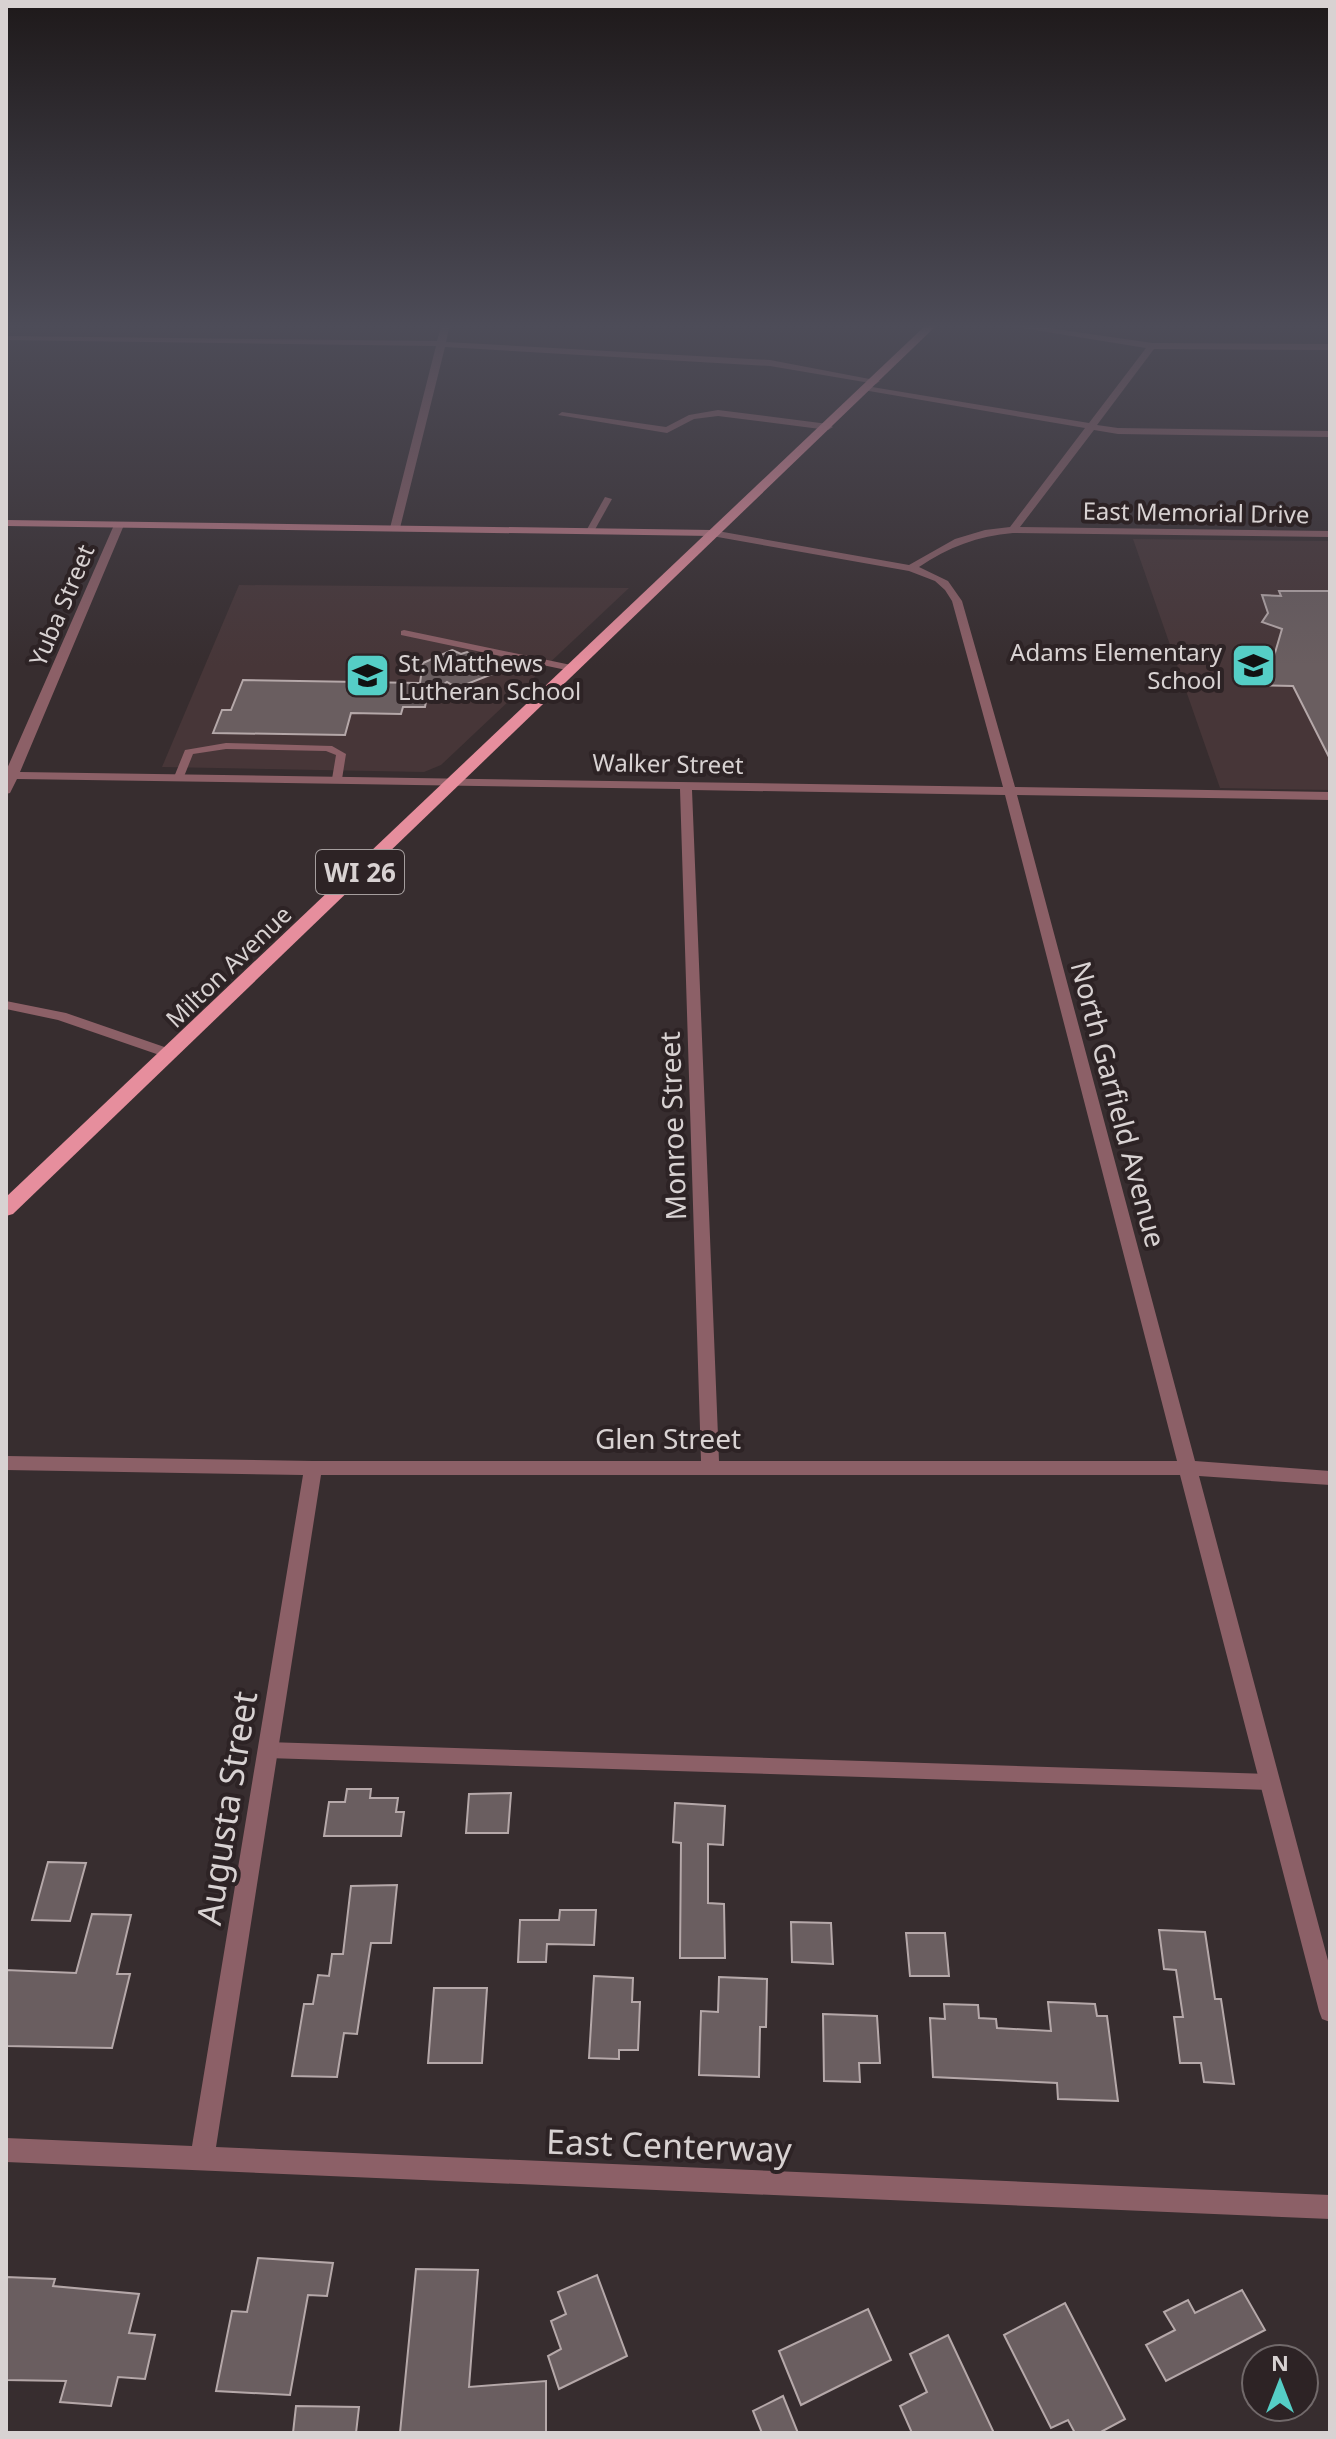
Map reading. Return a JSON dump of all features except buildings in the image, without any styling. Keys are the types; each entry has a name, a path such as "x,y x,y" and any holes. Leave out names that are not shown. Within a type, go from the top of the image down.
{"main road":[{"name":"Milton Avenue","path":"6,1209 712,533 816,438"},
{"path":"6,523 712,533"}],"street":[{"path":"395,528 418,438"},
{"path":"712,533 911,568 958,539 991,531 1013,530 1081,438"},
{"name":"Yuba Street","path":"6,790 9,775 119,525"},
{"name":"East Memorial Drive","path":"1013,530 1330,534"},
{"name":"North Garfield Avenue","path":"911,568 941,578 957,601 1010,790 1330,2011"},
{"name":"Walker Street","path":"9,775 1330,796"},
{"name":"Monroe Street","path":"686,785 710,1466"},
{"path":"6,1005 61,1016 171,1054"},
{"name":"Glen Street","path":"6,1463 313,1468 1188,1468 1330,1478"},
{"name":"Augusta Street","path":"202,2159 313,1468"},
{"name":"East Centerway","path":"6,2150 1330,2207"}],"lane":[{"path":"590,531 608,499"},
{"path":"404,633 571,668"},
{"path":"179,777 189,752 202,747 240,746 328,748 341,754 337,779"},
{"path":"267,1750 1270,1782"}],"shaded area":[{"name":"Adams Elementary School","path":"1133,539 1330,541 1330,790 1220,788"},
{"name":"St. Matthews Lutheran School","path":"239,585 629,588 441,765 424,772 162,767"}],"place":[{"name":"Adams Elementary School","path":"1253,665"},
{"name":"St. Matthews Lutheran School","path":"367,676"}]}
